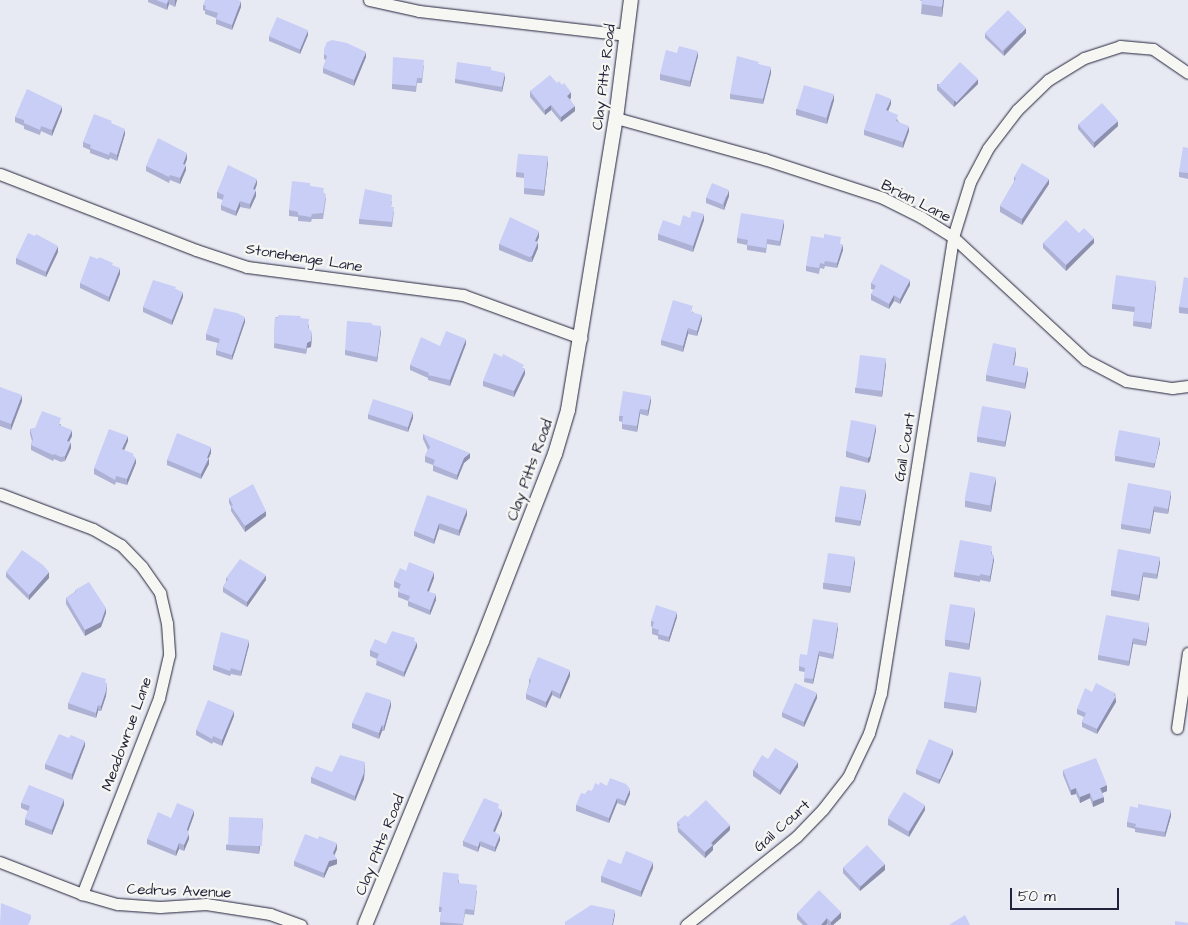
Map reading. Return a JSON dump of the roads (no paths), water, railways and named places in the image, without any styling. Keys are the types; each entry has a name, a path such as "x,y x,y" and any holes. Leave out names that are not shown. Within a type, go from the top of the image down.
{"street":[{"path":"370,0 419,11 625,35"},
{"name":"Clay Pitts Road","path":"365,925 482,641 555,454 568,410 616,118 625,35 631,0"},
{"name":"Gail Court","path":"686,925 797,836 823,809 848,777 869,732 881,693 953,237 970,182 988,148 1017,110 1048,80 1084,58 1120,46 1153,48 1188,73"},
{"name":"Brian Lane","path":"616,118 764,159 883,198 921,217 953,237 1086,360 1126,381 1172,388 1188,386"},
{"name":"Stonehenge Lane","path":"0,174 196,250 247,267 463,295 581,338"},
{"name":"Meadowrue Lane","path":"0,494 94,529 121,545 142,567 160,592 167,622 169,655 159,698 82,894"},
{"path":"1177,728 1188,654"},
{"name":"Cedrus Avenue","path":"0,862 82,894 118,904 160,907 206,904 244,908 270,914 302,925"}]}
